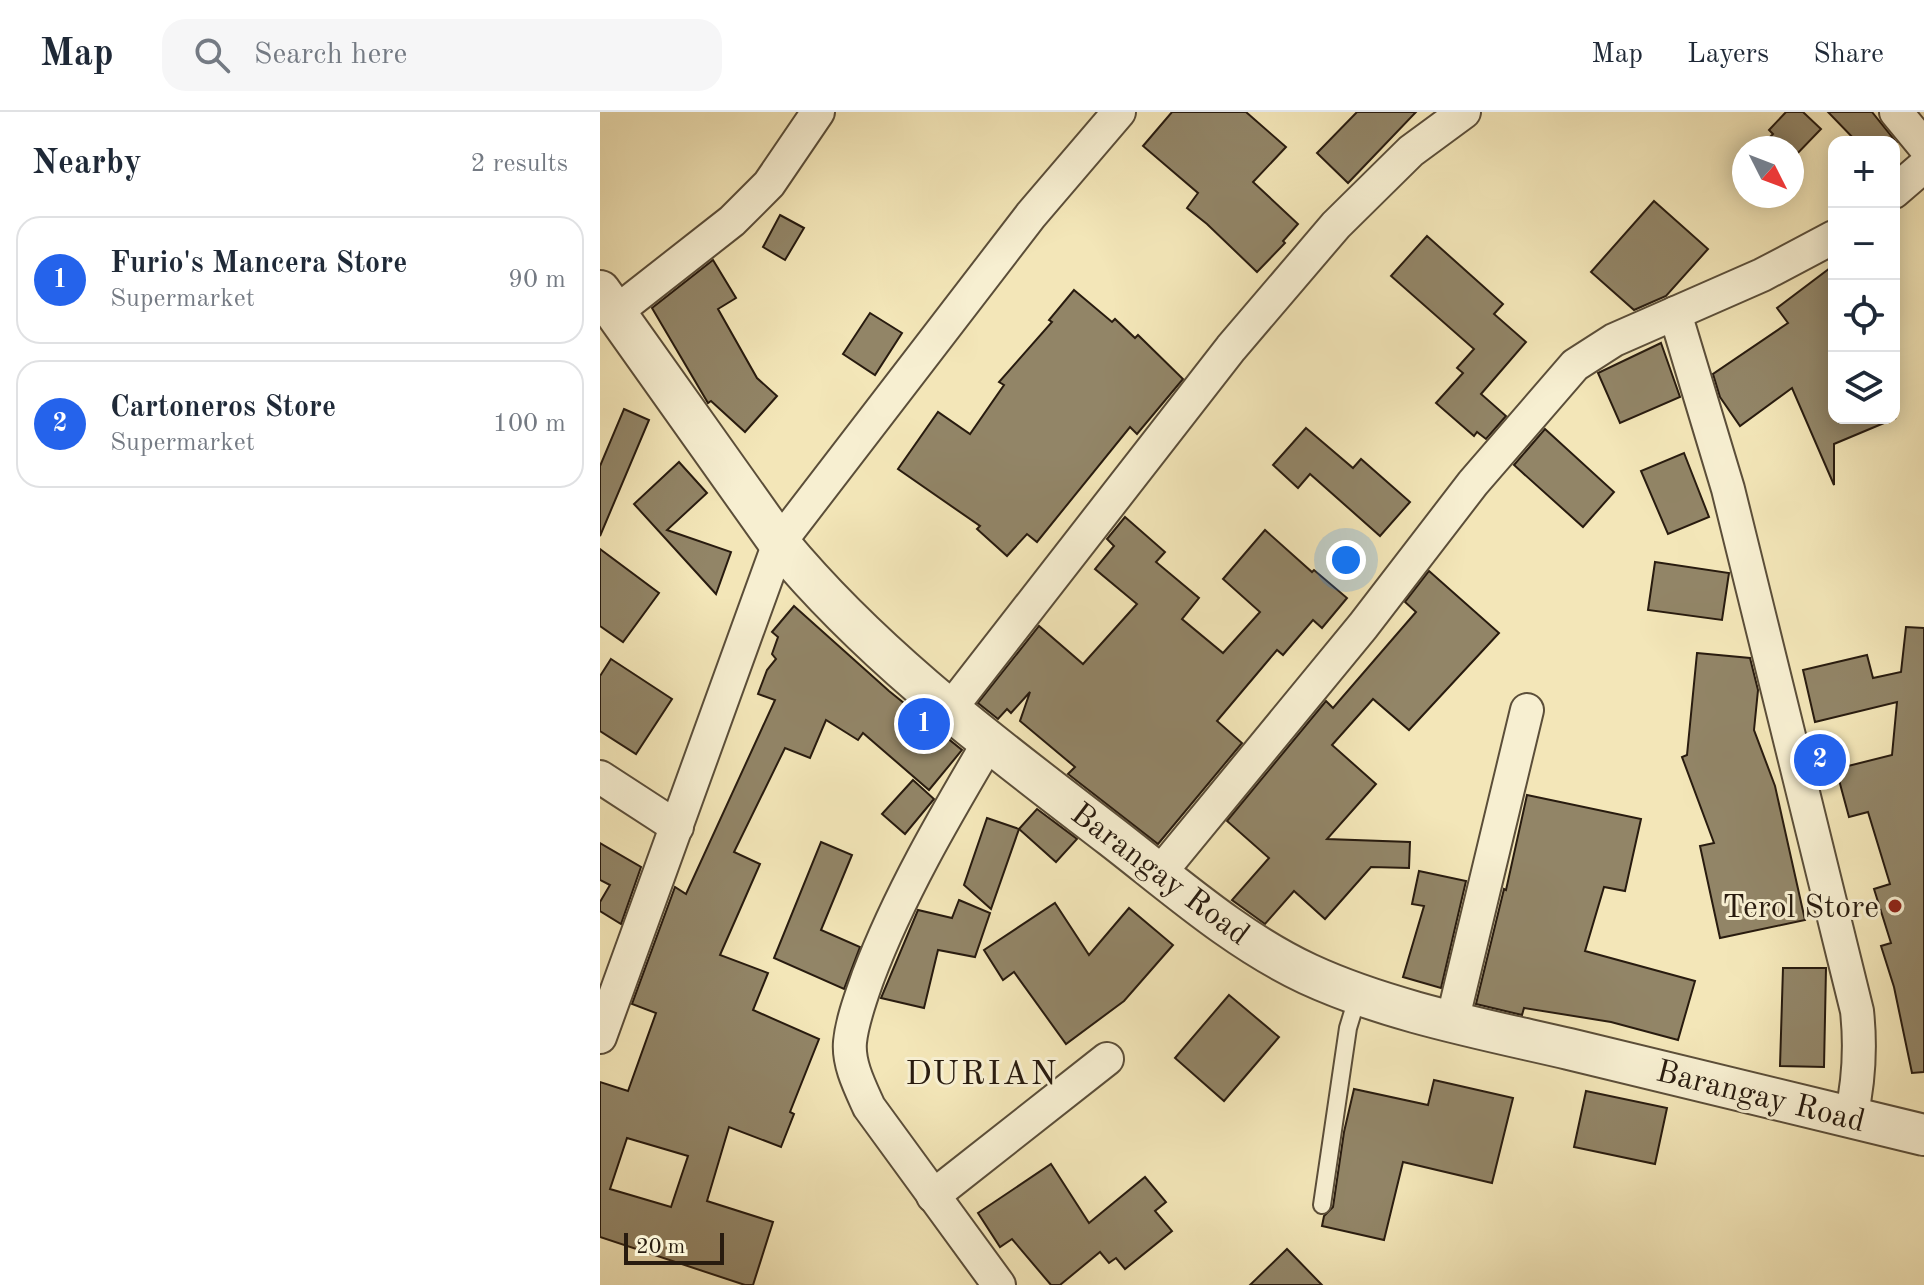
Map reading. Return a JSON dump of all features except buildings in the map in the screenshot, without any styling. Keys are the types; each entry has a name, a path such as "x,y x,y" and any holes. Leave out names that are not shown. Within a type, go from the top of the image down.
{"street":[{"path":"608,301 732,221 769,184 818,112"},
{"path":"600,1037 779,543 1031,215 1119,112"},
{"path":"950,709 1231,348 1336,225 1411,151 1464,112"},
{"path":"1896,112 1924,146"},
{"path":"1900,187 1924,166"},
{"path":"1159,874 1363,626 1473,483 1575,365 1601,348 1762,275 1828,240"},
{"name":"Barangay Road","path":"608,301 779,543 847,618 989,742 1159,874 1256,944 1306,974 1359,994 1452,1022 1924,1135"},
{"path":"1675,313 1728,489 1857,1011 1860,1044 1858,1082 1851,1117"},
{"path":"1452,1022 1527,710"},
{"path":"989,742 927,851 880,945 861,997 850,1043 855,1075 869,1107 999,1285"},
{"path":"600,777 677,827"},
{"path":"933,1196 1107,1059"}],"lane":[{"path":"1322,1205 1348,1028 1359,994"}],"place":[{"name":"Furio's Mancera Store","path":"924,724"},
{"name":"Cartoneros Store","path":"1820,760"},
{"name":"Terol Store","path":"1895,906"}],"district":[{"name":"DURIAN","path":"982,1072"}]}
